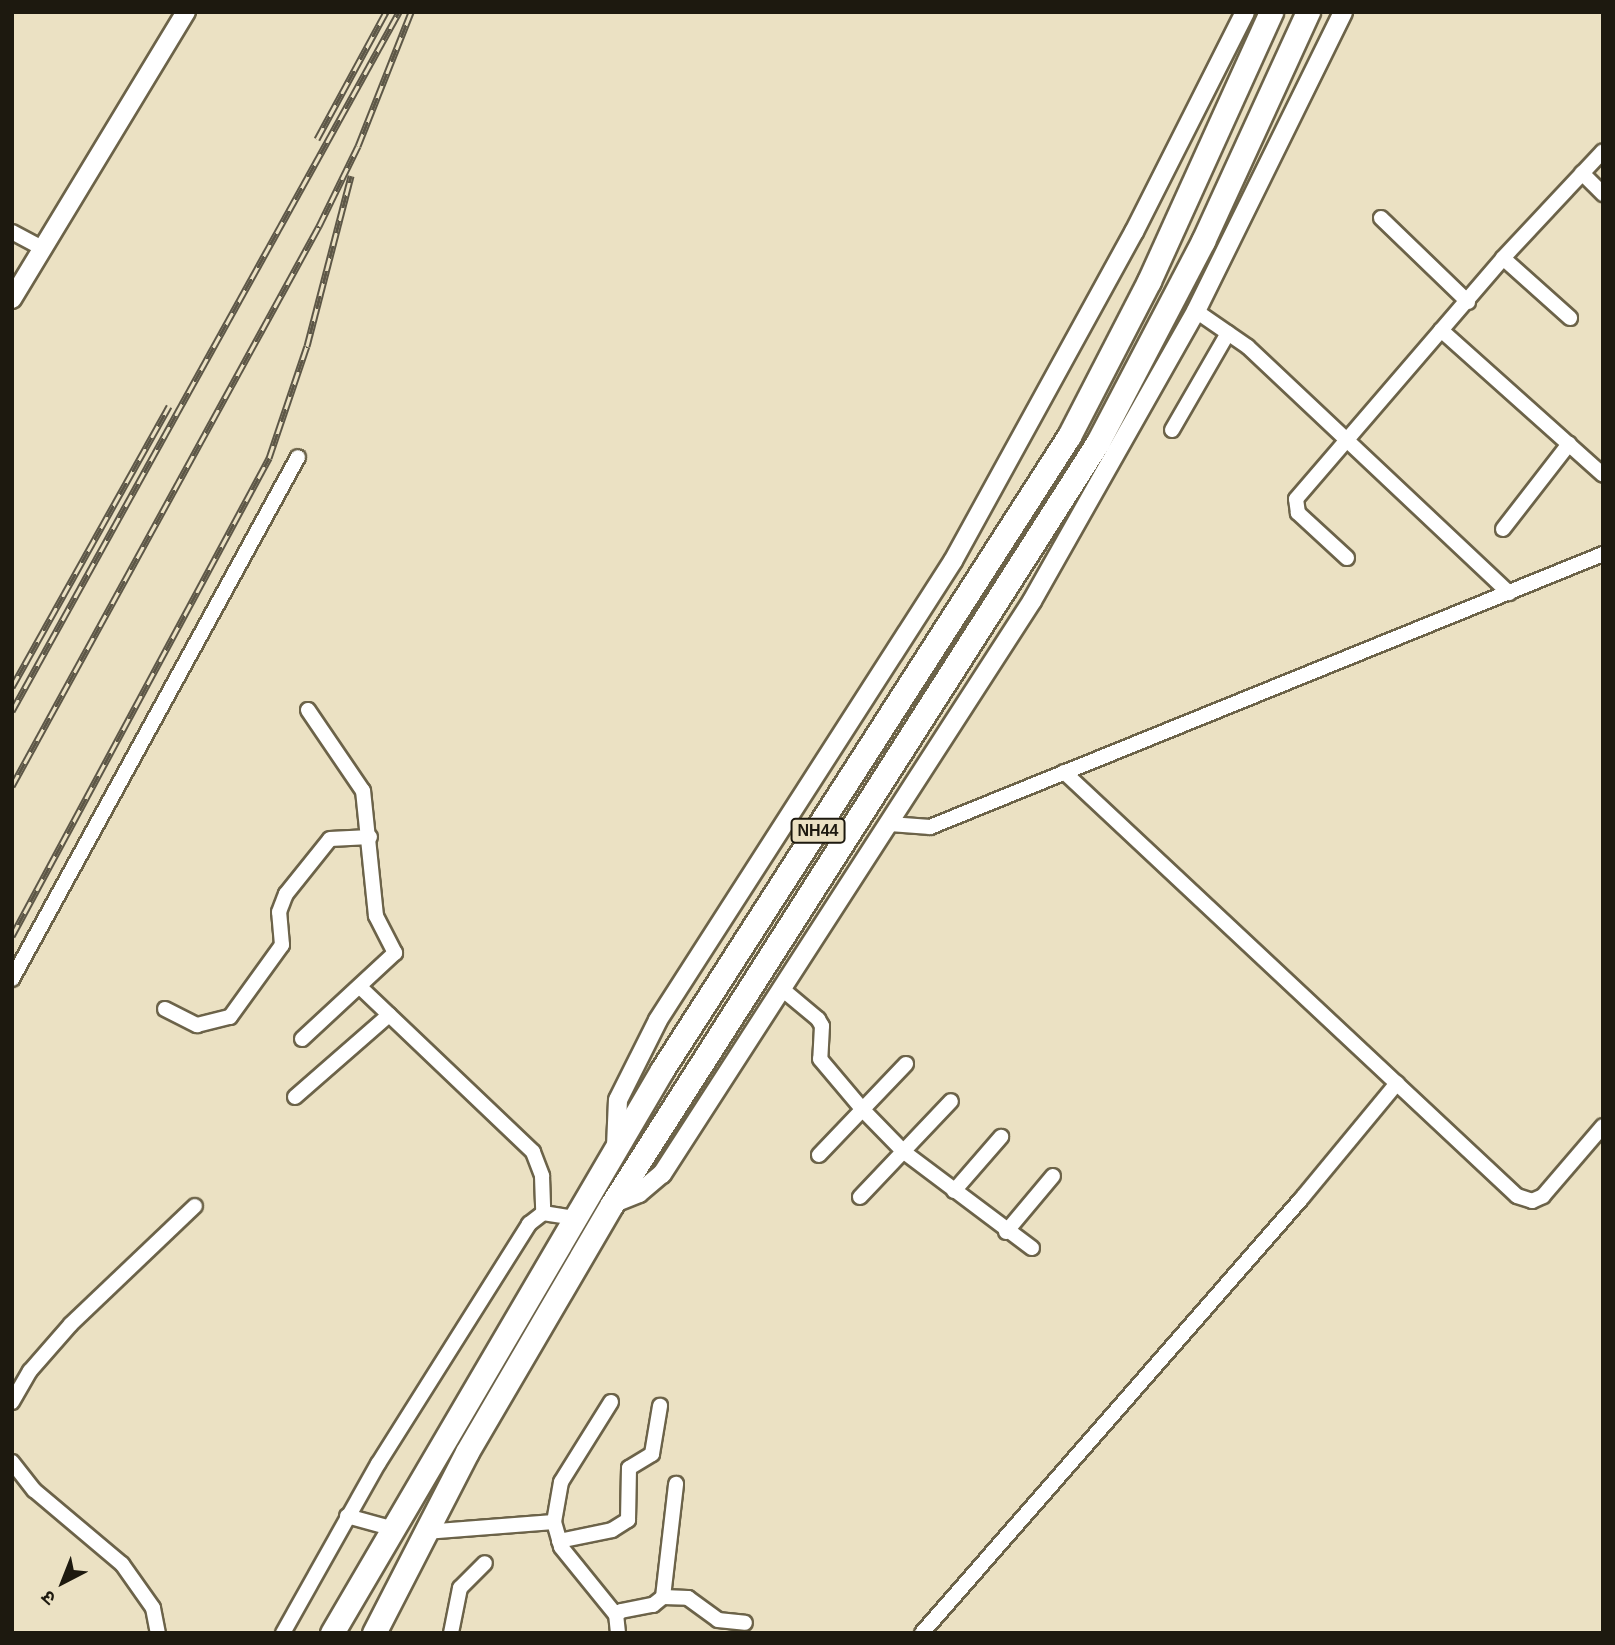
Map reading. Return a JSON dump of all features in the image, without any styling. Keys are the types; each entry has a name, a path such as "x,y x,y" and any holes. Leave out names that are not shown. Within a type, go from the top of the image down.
{"highway":[{"name":"NH44","path":"332,1633 662,1070 1069,436 1149,281 1271,12"},
{"name":"NH44","path":"374,1633 467,1452 612,1204 1098,442 1203,241 1308,12"}],"street":[{"path":"12,299 186,12"},
{"path":"615,1151 618,1100 635,1061 735,894 947,572 1134,232 1245,12"},
{"path":"612,1204 639,1193 662,1174 1032,601 1196,312 1343,12"},
{"path":"1347,558 1298,513 1294,504 1347,436 1468,302 1503,258 1603,151"},
{"path":"1582,173 1603,194"},
{"path":"1381,218 1468,302"},
{"path":"12,232 42,248"},
{"path":"1503,258 1570,318"},
{"path":"1196,312 1228,333 1347,436 1509,593"},
{"path":"1441,330 1603,475"},
{"path":"1172,430 1228,333"},
{"path":"1503,529 1569,444"},
{"path":"12,979 298,457"},
{"path":"890,824 930,827 1603,554"},
{"path":"302,1040 395,953 376,916 370,838 363,791 308,709"},
{"path":"1064,772 1526,1201 1543,1196 1603,1126"},
{"path":"166,1009 197,1025 230,1017 282,945 279,912 286,894 330,839 370,838"},
{"path":"283,1633 347,1516 520,1236 543,1213 542,1175 533,1152 359,987"},
{"path":"782,989 818,1019 822,1026 820,1059 864,1111 904,1152 1006,1232 1032,1248"},
{"path":"295,1097 389,1015"},
{"path":"819,1156 906,1064"},
{"path":"922,1633 1294,1208 1397,1083"},
{"path":"860,1197 951,1101"},
{"path":"954,1191 1001,1137"},
{"path":"1006,1232 1053,1176"},
{"path":"12,1402 30,1371 71,1324 195,1206"},
{"path":"543,1213 576,1218"},
{"path":"611,1402 561,1482 554,1522 559,1541 582,1577 616,1615 618,1633"},
{"path":"559,1541 612,1530 628,1520 629,1468 652,1454 660,1406"},
{"path":"12,1462 34,1490 122,1564 153,1608 158,1633"},
{"path":"663,1597 676,1483"},
{"path":"347,1516 394,1528"},
{"path":"425,1532 554,1522"},
{"path":"450,1633 460,1588 485,1563"},
{"path":"616,1615 633,1606 653,1605 663,1597 688,1598 718,1620 745,1623"}],"railway":[{"path":"317,139 386,12"},
{"path":"12,711 399,12"},
{"path":"12,786 319,226 358,146 411,12"},
{"path":"12,936 269,458 307,346 351,176"},
{"path":"12,687 169,406"}]}
